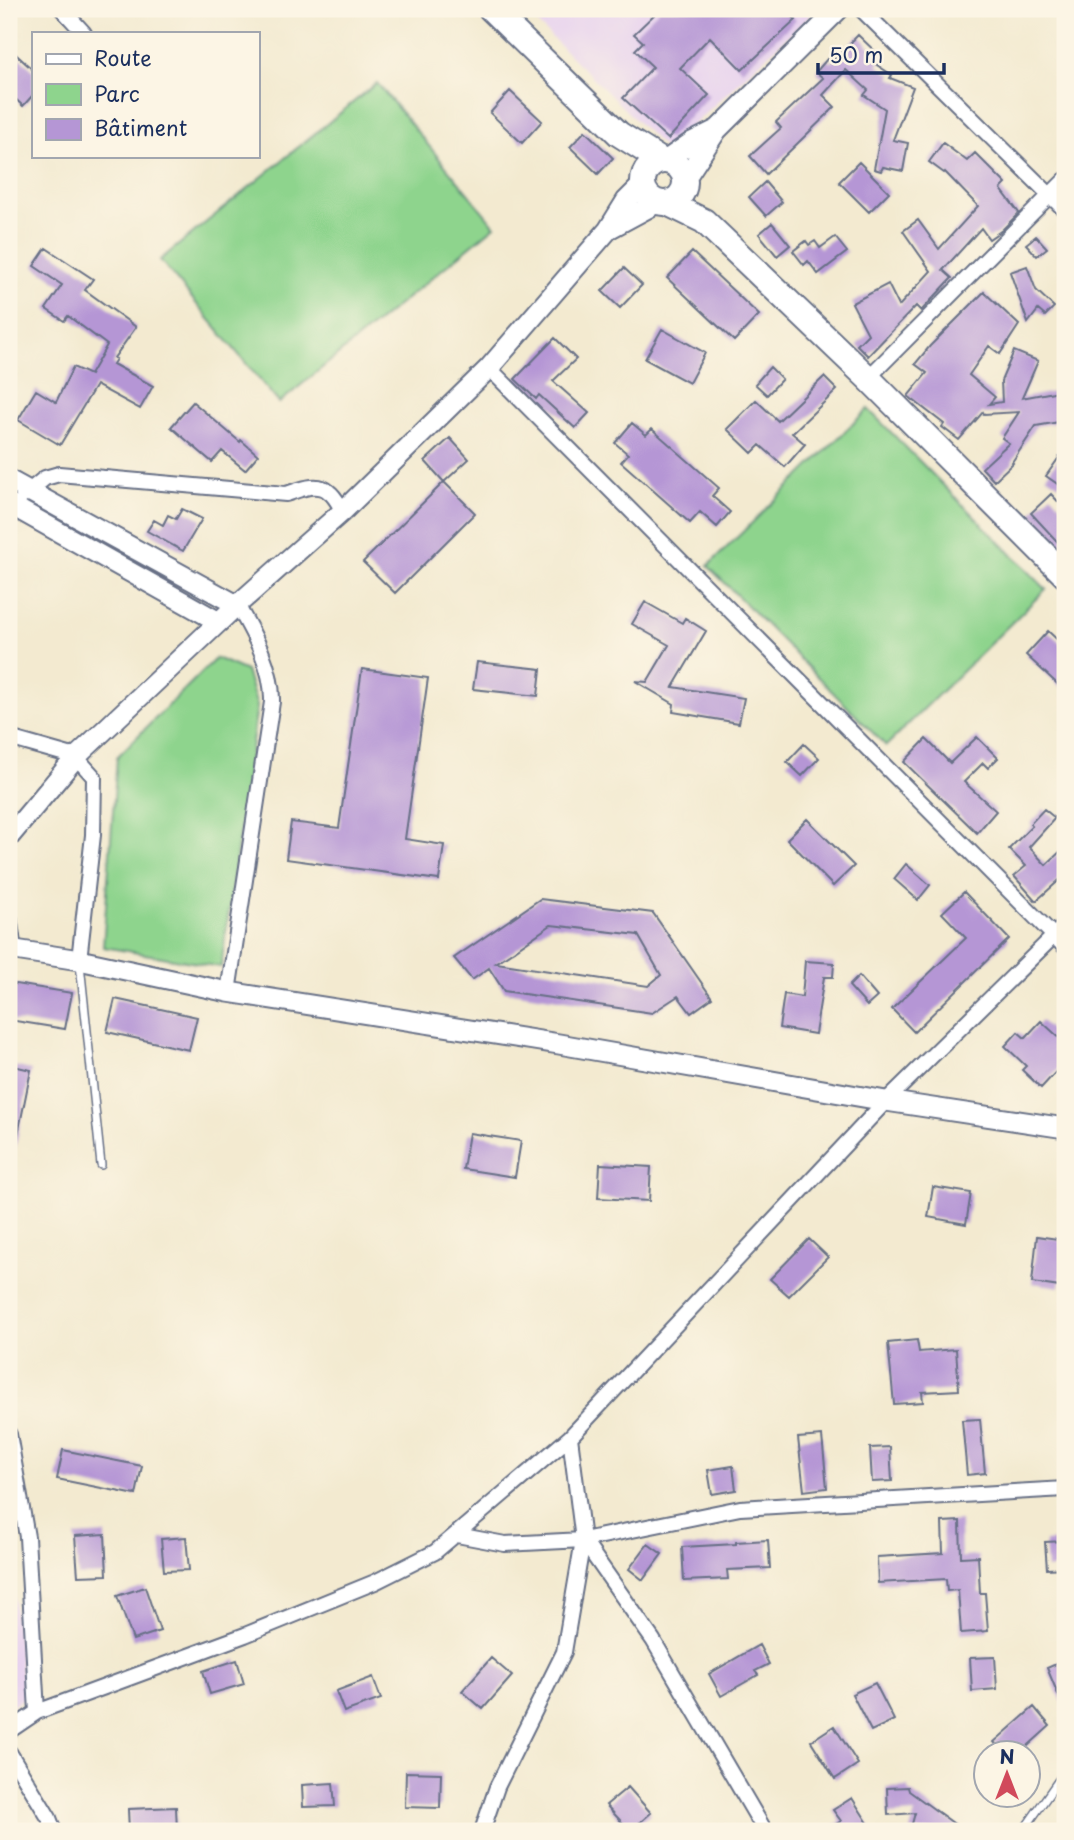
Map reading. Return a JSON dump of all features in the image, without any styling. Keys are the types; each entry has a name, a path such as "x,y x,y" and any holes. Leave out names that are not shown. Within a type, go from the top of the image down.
{"highway":[{"path":"491,9 653,170"},
{"path":"653,170 679,166 704,221"},
{"path":"653,170 648,196 704,221 1065,575"},
{"path":"663,203 680,196 685,181"}],"main road":[{"path":"685,181 716,130 839,9"},
{"path":"9,837 76,757 342,510 489,368 608,230 626,201 653,170 692,142 716,130"},
{"path":"608,230 663,203"},
{"path":"9,480 237,605"},
{"path":"10,505 219,622"},
{"path":"11,949 79,960 228,992 1065,1128"}],"street":[{"path":"62,9 83,32"},
{"path":"861,9 1065,210"},
{"path":"867,378 1065,180"},
{"path":"489,368 1065,947"},
{"path":"10,505 46,478 59,474 286,494 311,486 321,487 329,491 342,510"},
{"path":"228,992 272,702 271,681 253,632 237,605"},
{"path":"219,622 253,632"},
{"path":"9,738 76,757 94,777 93,835 79,960"},
{"path":"9,916 11,949"},
{"path":"9,1731 37,1712 375,1582 435,1552 570,1437 886,1101 1065,925"},
{"path":"9,1434 27,1537 37,1712"},
{"path":"482,1831 497,1787 564,1652 583,1540 570,1437"},
{"path":"457,1535 505,1544 583,1540 740,1508 1065,1489"},
{"path":"583,1540 653,1640 765,1831"},
{"path":"9,1752 54,1831"}],"lane":[{"path":"79,960 102,1165"},
{"path":"1023,1831 1065,1771"}],"shaded area":[{"path":"523,9 817,9 666,150"},
{"path":"9,1575 12,1578 24,1698 9,1708"}],"green space":[{"path":"377,83 495,226 279,403 160,260"},
{"path":"868,409 1046,589 886,746 708,566"},
{"path":"216,658 246,671 257,706 221,967 103,947 117,757"}],"building":[{"path":"660,9 785,9 796,20 742,70 710,37 680,68 709,95 668,139 623,98 653,67 635,50 643,42 634,34"},
{"path":"858,35 883,59 877,65 892,75 890,78 913,87 893,140 908,143 903,171 883,167 881,171 874,169 885,109 864,95 868,90 846,70 823,95 835,107 766,174 750,156 781,128 776,122 823,78 816,72 827,59 831,63"},
{"path":"9,48 32,69 32,96 23,106 9,93"},
{"path":"510,91 542,121 522,143 490,113"},
{"path":"585,131 613,158 598,174 570,147"},
{"path":"943,143 967,161 975,153 1006,184 1001,189 1019,213 989,239 981,228 943,270 952,278 921,311 916,306 868,356 857,345 868,334 852,303 888,284 899,306 931,271 903,231 918,220 939,249 978,206 945,172 929,162"},
{"path":"859,162 889,192 869,212 839,182"},
{"path":"765,182 782,202 766,216 749,197"},
{"path":"772,223 790,245 777,256 759,234"},
{"path":"1036,236 1047,248 1037,256 1026,244"},
{"path":"835,237 847,252 818,274 808,261 804,265 793,251 806,241 809,245 815,241 820,248"},
{"path":"46,248 93,279 85,290 136,327 114,358 116,359 113,364 153,386 140,409 96,385 60,445 18,420 36,390 56,402 73,367 90,375 107,345 68,316 64,321 46,309 62,285 34,266"},
{"path":"692,252 759,315 734,341 667,278"},
{"path":"1027,266 1036,290 1054,307 1045,316 1038,310 1028,323 1010,272"},
{"path":"624,268 642,285 620,308 602,291"},
{"path":"984,292 1019,325 1000,354 989,346 969,375 995,397 989,404 1002,402 1001,381 1014,351 1038,361 1022,398 1059,391 1065,421 1036,426 1013,463 994,481 982,468 1009,443 1002,438 1019,412 983,412 959,440 942,427 944,424 908,396 927,373 915,364"},
{"path":"662,329 705,353 689,383 645,359"},
{"path":"555,338 576,359 553,381 589,413 575,428 539,395 536,399 515,379"},
{"path":"770,367 782,379 767,395 755,384"},
{"path":"824,377 837,390 792,433 805,444 785,467 760,445 752,453 727,429 756,400 778,421"},
{"path":"193,402 258,455 245,470 222,451 212,462 171,427"},
{"path":"632,423 646,435 652,429 719,488 712,496 730,512 717,527 700,512 690,523 621,462 628,454 615,443"},
{"path":"450,438 469,459 444,482 425,461"},
{"path":"1065,449 1065,476 1059,485 1046,476"},
{"path":"444,482 475,513 395,593 363,562"},
{"path":"1051,494 1065,509 1065,550 1031,513"},
{"path":"182,509 202,519 183,551 147,531 154,520 163,525 168,515 176,519"},
{"path":"645,602 682,623 685,618 706,631 673,687 744,698 739,723 673,712 674,704 635,681 647,682 669,645 632,624"},
{"path":"1048,631 1065,647 1065,691 1026,655"},
{"path":"477,662 541,669 538,696 473,689"},
{"path":"362,669 428,678 405,839 444,845 439,880 286,859 291,822 339,828"},
{"path":"977,737 998,758 988,768 983,763 964,782 996,811 977,833 904,762 926,739 950,763"},
{"path":"804,744 819,758 802,776 787,762"},
{"path":"1044,809 1055,818 1029,847 1046,865 1065,847 1065,875 1036,901 1014,876 1026,866 1009,849 1032,826 1030,824"},
{"path":"807,819 854,866 833,886 787,839"},
{"path":"906,864 930,885 918,900 894,879"},
{"path":"964,892 1009,939 914,1032 892,1009 966,938 942,913"},
{"path":"540,899 653,913 712,998 691,1013 678,996 652,1013 504,991 489,968 472,980 454,958","holes":["551,925 638,935 661,975 648,986 496,963"]},
{"path":"805,961 834,963 833,977 824,977 815,1034 779,1028 784,994 802,997"},
{"path":"859,976 877,997 867,1006 849,986"},
{"path":"9,983 72,993 65,1029 9,1020"},
{"path":"115,999 197,1017 189,1050 107,1032"},
{"path":"1041,1021 1065,1043 1065,1062 1041,1088 1022,1070 1026,1066 1005,1046 1018,1032 1025,1038"},
{"path":"9,1065 31,1070 15,1149 9,1148"},
{"path":"469,1133 521,1141 515,1177 463,1169"},
{"path":"600,1164 651,1167 649,1201 598,1198"},
{"path":"933,1187 971,1193 966,1224 928,1217"},
{"path":"1037,1236 1065,1240 1065,1268 1062,1268 1060,1287 1032,1283"},
{"path":"809,1239 828,1257 789,1296 770,1279"},
{"path":"917,1340 919,1352 956,1349 959,1390 922,1392 923,1402 894,1404 888,1343"},
{"path":"980,1419 985,1473 967,1475 962,1420"},
{"path":"822,1436 827,1488 804,1491 798,1438"},
{"path":"890,1447 892,1481 872,1482 870,1448"},
{"path":"63,1450 142,1466 136,1495 57,1479"},
{"path":"733,1466 736,1490 712,1494 708,1470"},
{"path":"960,1521 961,1557 978,1556 980,1593 985,1593 988,1631 961,1633 958,1590 947,1591 946,1579 878,1583 877,1557 943,1553 942,1522"},
{"path":"105,1534 107,1575 78,1576 75,1536"},
{"path":"186,1537 189,1570 164,1571 161,1539"},
{"path":"768,1540 770,1568 727,1570 728,1579 684,1581 682,1547"},
{"path":"1065,1541 1065,1568 1047,1569 1045,1542"},
{"path":"648,1544 662,1554 643,1580 629,1569"},
{"path":"145,1587 160,1631 133,1640 117,1596"},
{"path":"759,1645 769,1664 755,1671 758,1675 721,1696 709,1674"},
{"path":"995,1657 997,1689 972,1691 970,1658"},
{"path":"491,1658 512,1676 483,1709 462,1691"},
{"path":"237,1660 244,1684 210,1694 203,1671"},
{"path":"1065,1660 1065,1711 1047,1668"},
{"path":"373,1677 381,1699 344,1712 336,1691"},
{"path":"875,1683 894,1720 871,1731 852,1694"},
{"path":"1034,1707 1050,1726 1037,1738 999,1738"},
{"path":"834,1726 858,1764 835,1779 811,1741"},
{"path":"406,1772 441,1773 440,1808 405,1807"},
{"path":"333,1783 335,1806 303,1807 302,1785"},
{"path":"628,1787 651,1813 630,1831 606,1805"},
{"path":"908,1787 909,1791 964,1831 910,1831 915,1813 888,1815 887,1788"},
{"path":"852,1798 873,1831 825,1831 841,1821 833,1810"},
{"path":"176,1807 177,1831 129,1831 128,1809"}]}
